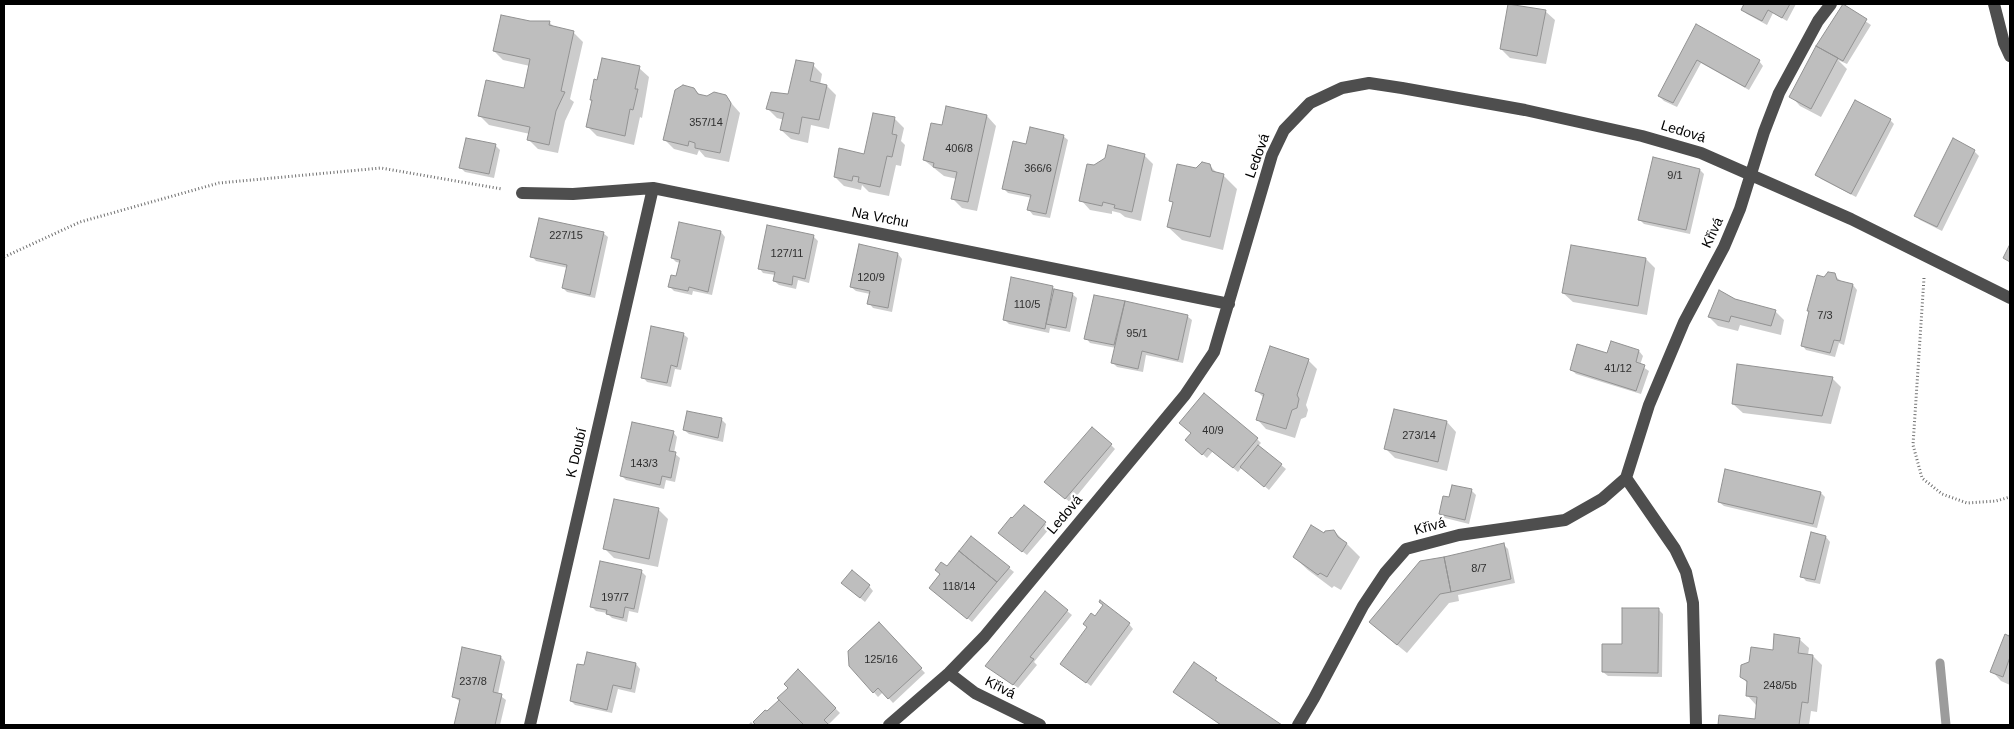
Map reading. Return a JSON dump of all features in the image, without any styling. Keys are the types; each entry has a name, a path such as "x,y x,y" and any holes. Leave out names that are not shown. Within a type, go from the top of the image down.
{"street":[{"name":"Křivá","path":"1298,725 1363,606 1385,573 1406,549 1459,535 1565,520 1602,499 1626,478 1649,405 1684,322 1724,247 1752,174 1764,132 1779,93 1818,22 1831,4"},
{"path":"1994,4 2004,43 2010,56"},
{"name":"Ledová","path":"890,725 950,673 984,637 1185,395 1214,352 1272,155 1284,130 1310,103 1342,88 1369,83 1525,110 1651,138 1701,153 1752,174 1925,255 2010,298"},
{"name":"Na Vrchu","path":"522,192 573,194 653,188 1229,304"},
{"name":"K Doubí","path":"530,725 653,188"},
{"path":"1626,478 1675,549 1686,572 1693,603 1696,725"},
{"name":"Křivá","path":"950,673 975,693 1040,725"}],"path":[{"path":"4,257 80,222 219,183 381,168 522,192"},
{"path":"1925,255 1913,445 1922,478 1942,494 1967,503 1996,501 2010,496"}],"building":[{"path":"1508,4 1546,10 1537,56 1500,49"},
{"path":"1744,4 1790,4 1782,18 1768,10 1762,21 1741,10"},
{"path":"1843,4 1867,19 1843,61 1816,46"},
{"path":"501,15 530,21 550,21 549,25 574,31 561,91 565,92 556,111 549,145 527,140 530,127 478,116 486,80 524,88 530,59 493,51"},
{"path":"1696,24 1760,60 1745,87 1697,60 1673,103 1658,96"},
{"path":"1816,46 1838,58 1811,109 1789,97"},
{"path":"602,58 640,66 635,89 638,89 633,110 630,109 625,136 586,127 594,79 597,80"},
{"path":"796,60 814,63 810,81 827,85 819,120 802,117 799,134 780,130 784,113 766,109 771,92 788,94"},
{"path":"683,85 694,88 698,94 707,96 714,92 726,95 731,103 720,153 695,148 695,143 689,141 688,146 663,140 675,90"},
{"path":"1855,100 1891,119 1851,194 1815,175"},
{"path":"946,106 987,115 968,202 951,199 957,172 933,167 934,163 923,160 931,123 942,125"},
{"path":"873,113 895,117 892,134 897,135 892,157 887,156 880,187 858,182 859,177 853,176 852,181 834,177 839,148 864,154"},
{"path":"1030,127 1064,135 1046,214 1027,210 1031,195 1002,189 1013,141 1026,144"},
{"path":"466,138 496,144 489,174 459,168"},
{"path":"1953,138 1975,150 1937,227 1914,216"},
{"path":"1108,145 1145,154 1132,212 1114,208 1115,205 1103,202 1102,206 1079,201 1087,164 1094,165 1105,158"},
{"path":"1653,157 1700,169 1686,230 1638,220"},
{"path":"1202,162 1210,164 1212,171 1224,174 1210,237 1167,227 1173,202 1169,201 1177,164 1196,168"},
{"path":"539,218 604,232 590,295 562,288 567,265 530,257"},
{"path":"679,222 721,231 708,292 689,287 688,291 668,287 671,275 676,276 680,260 671,258"},
{"path":"767,225 814,235 805,279 793,276 792,285 773,281 775,272 758,269"},
{"path":"859,244 898,253 888,308 867,304 870,291 850,287"},
{"path":"2010,244 2010,262 2003,258"},
{"path":"1571,245 1646,258 1638,306 1562,293"},
{"path":"1828,272 1835,273 1837,280 1853,284 1840,341 1834,340 1830,353 1801,346 1809,311 1807,311 1817,275 1824,277"},
{"path":"1011,277 1053,286 1045,329 1003,320"},
{"path":"1054,289 1073,293 1066,328 1046,324"},
{"path":"1719,290 1735,299 1776,310 1771,326 1731,316 1729,322 1708,317"},
{"path":"1094,295 1125,301 1114,345 1084,339"},
{"path":"1125,301 1188,315 1178,360 1142,351 1138,369 1111,363"},
{"path":"651,326 684,333 677,367 671,365 667,383 641,378"},
{"path":"1611,341 1639,350 1636,362 1645,365 1636,391 1570,370 1577,344 1607,353"},
{"path":"1270,346 1309,359 1297,395 1299,399 1297,408 1292,410 1286,429 1256,420 1264,394 1255,391"},
{"path":"1737,364 1833,377 1822,416 1732,404"},
{"path":"1204,393 1258,438 1233,468 1208,448 1202,455 1185,440 1191,433 1179,423"},
{"path":"1394,409 1447,421 1438,462 1384,449"},
{"path":"687,411 722,418 718,438 683,430"},
{"path":"632,422 674,431 669,451 676,452 671,478 662,476 660,485 620,476"},
{"path":"1092,427 1112,444 1065,499 1044,482"},
{"path":"1258,445 1282,464 1264,487 1240,467"},
{"path":"1725,469 1821,492 1813,524 1718,502"},
{"path":"1452,485 1472,489 1465,520 1439,514 1443,496 1449,497"},
{"path":"614,499 659,508 649,559 603,549"},
{"path":"1024,505 1046,522 1022,552 998,533"},
{"path":"1311,525 1324,533 1325,531 1334,530 1338,537 1347,543 1327,577 1320,573 1318,575 1293,557"},
{"path":"1811,532 1826,536 1815,580 1800,577"},
{"path":"971,536 1010,567 997,582 959,551"},
{"path":"1504,543 1511,579 1451,592 1444,557"},
{"path":"959,551 997,582 967,619 929,588 940,574 935,570 941,562 947,566"},
{"path":"1444,557 1451,592 1440,594 1397,645 1369,622 1420,561"},
{"path":"600,561 642,570 634,609 625,607 623,618 606,614 607,610 590,607"},
{"path":"852,570 870,585 860,598 841,583"},
{"path":"1045,591 1068,610 1030,657 1034,659 1013,685 985,666"},
{"path":"1100,600 1130,623 1086,683 1060,664 1087,627 1083,624 1091,613 1095,616 1103,605 1099,602"},
{"path":"1622,608 1659,608 1658,673 1602,672 1602,644 1622,644"},
{"path":"879,622 922,668 888,699 878,688 873,693 849,666 848,651"},
{"path":"2010,632 2010,657 2003,677 1990,672 2005,634 2009,636"},
{"path":"1774,634 1800,638 1798,653 1813,655 1808,703 1802,702 1799,725 1718,725 1719,715 1755,719 1757,697 1746,696 1747,681 1740,677 1741,665 1749,662 1751,647 1773,650"},
{"path":"462,647 501,656 493,692 502,694 495,725 454,725 460,699 452,697"},
{"path":"587,652 636,663 631,689 613,685 607,710 570,701 577,664 584,665"},
{"path":"1194,662 1217,678 1215,680 1282,725 1221,725 1173,692"},
{"path":"798,669 836,708 824,720 829,725 804,725 777,698 788,688 784,684"},
{"path":"779,700 804,725 756,725 753,722"}],"waterway":[{"path":"1940,663 1946,725"}]}
